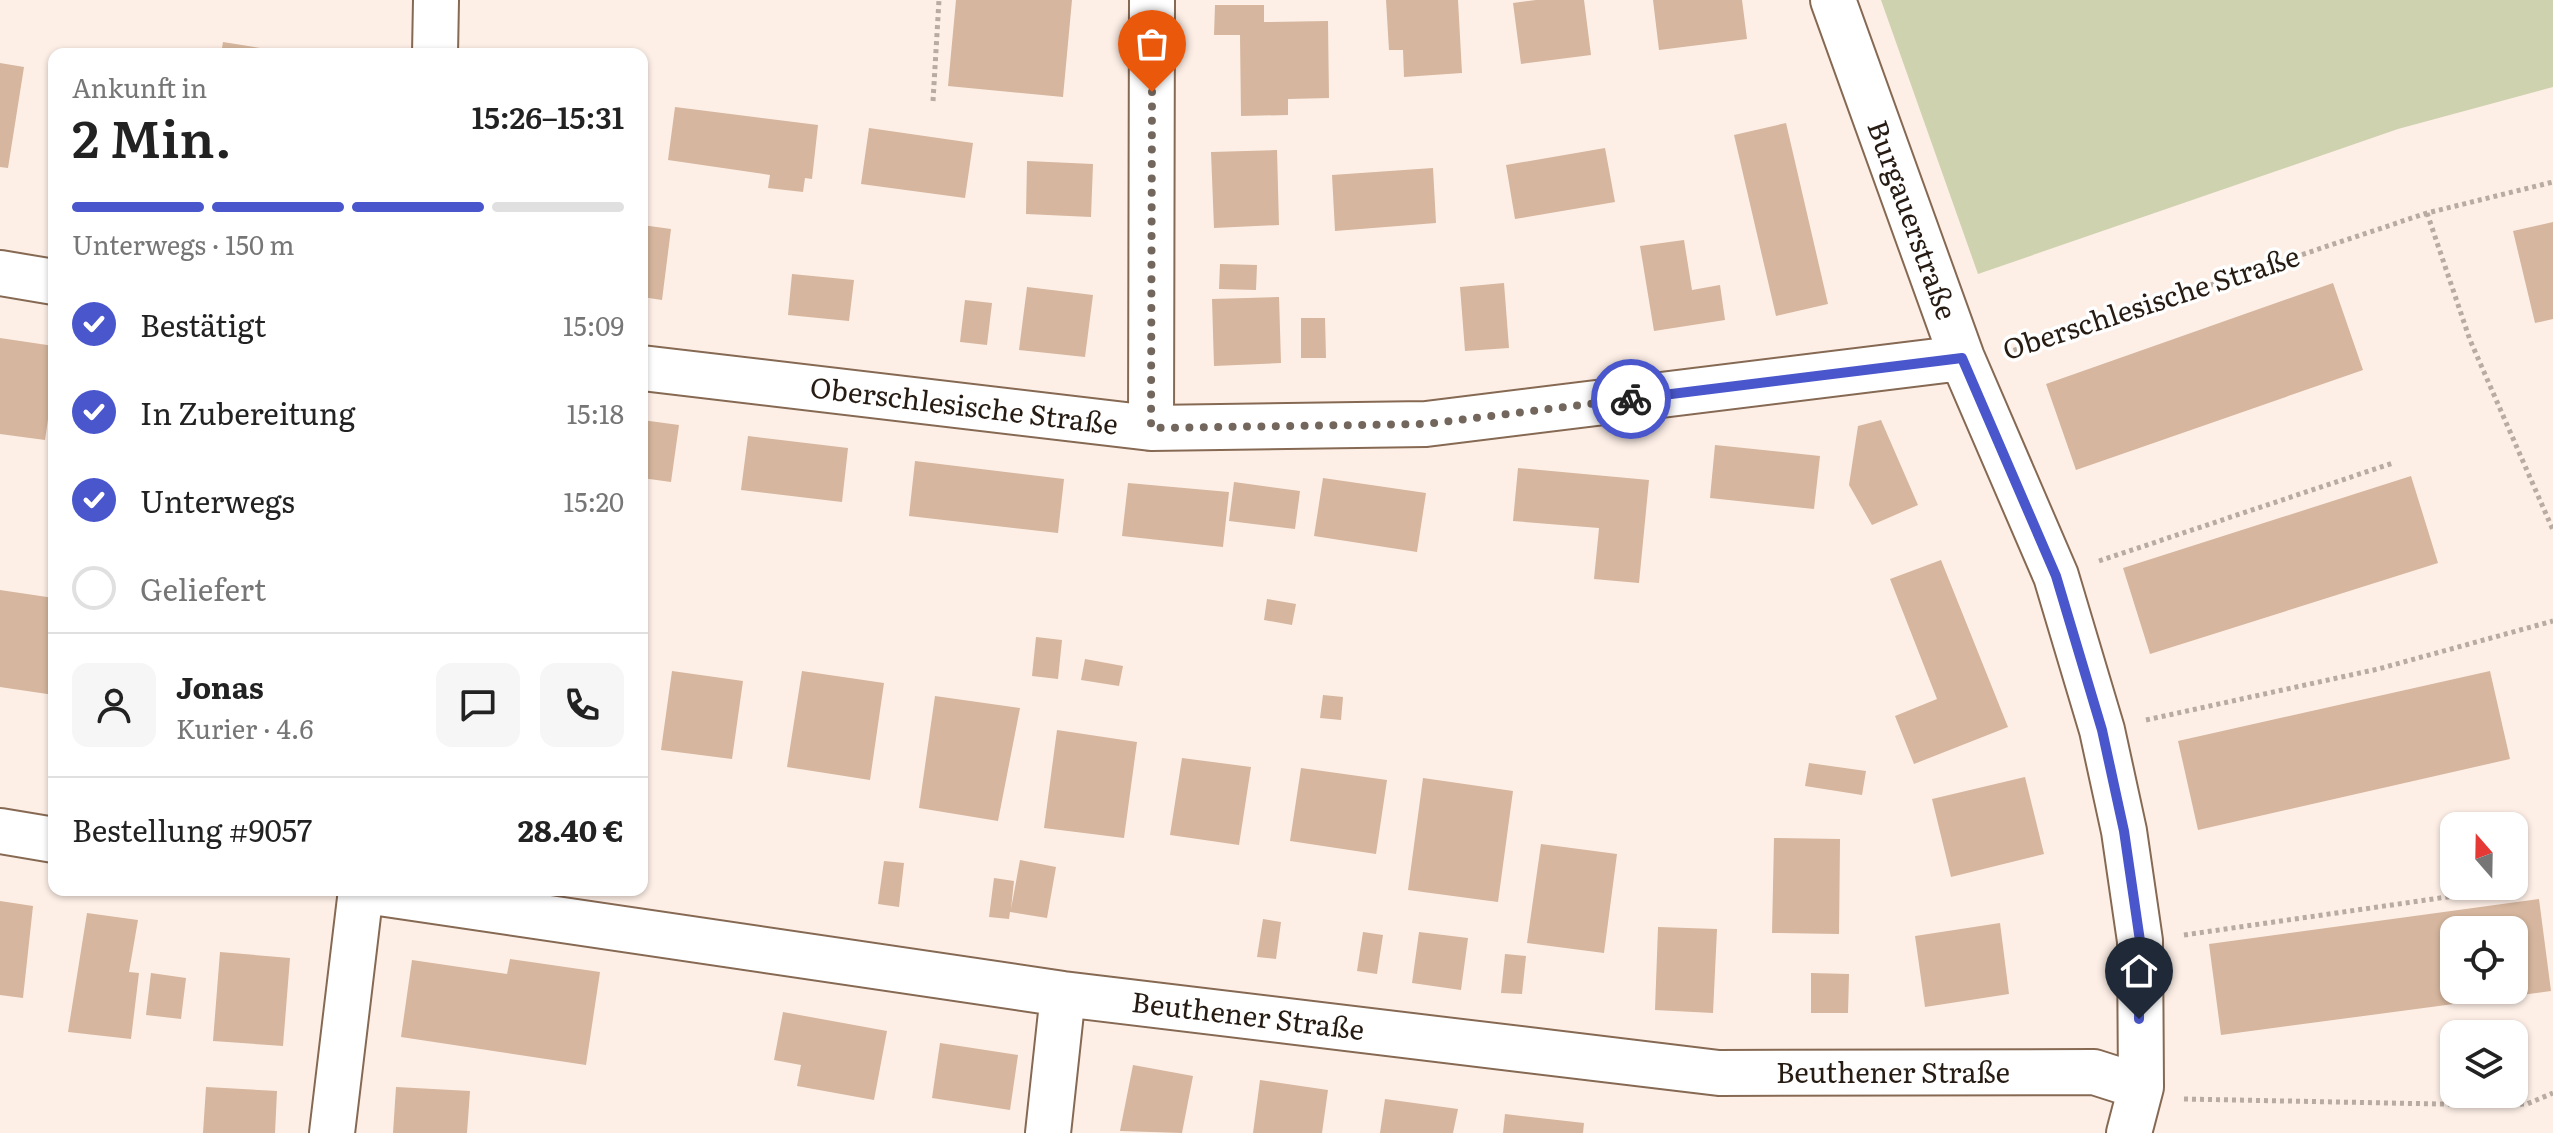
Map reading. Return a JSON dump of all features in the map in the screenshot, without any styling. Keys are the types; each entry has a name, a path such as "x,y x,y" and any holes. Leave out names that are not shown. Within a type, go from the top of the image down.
{"street":[{"path":"435,48 436,0"},
{"path":"1151,428 1152,0"},
{"name":"Burgauerstraße","path":"1833,0 1962,358 2056,576 2102,730 2124,831 2140,941 2141,1087 2129,1133"},
{"path":"0,273 48,281"},
{"name":"Oberschlesische Straße","path":"648,369 1151,428 1426,424 1962,358"},
{"path":"0,831 48,839"},
{"path":"332,1133 360,896"},
{"name":"Beuthener Straße","path":"402,896 1063,994 1719,1073 2094,1072 2141,1087"},
{"path":"1048,1133 1063,994"}],"path":[{"path":"933,101 939,0"},
{"name":"Oberschlesische Straße","path":"1962,358 2011,352 2427,213 2553,182"},
{"path":"2427,213 2470,340 2553,530"},
{"path":"2056,576 2393,463"},
{"path":"2102,730 2378,669 2553,621"},
{"path":"2140,941 2440,898"},
{"path":"2141,1087 2182,1099 2491,1105 2527,1104 2553,1093"}],"green space":[{"path":"1881,0 2553,0 2553,87 2398,129 1978,274"}],"building":[{"path":"956,0 1072,0 1063,97 948,86"},
{"path":"1386,0 1458,0 1462,73 1404,77 1403,50 1389,50"},
{"path":"1584,0 1591,55 1521,64 1513,3"},
{"path":"1653,0 1742,0 1747,39 1659,50"},
{"path":"1215,5 1264,5 1264,22 1328,21 1329,98 1288,99 1288,115 1241,116 1240,35 1214,35"},
{"path":"223,42 260,48 222,48"},
{"path":"0,63 24,67 8,168 0,167"},
{"path":"675,107 818,125 812,179 805,178 803,192 768,188 770,175 668,160"},
{"path":"1786,123 1828,304 1776,316 1734,135"},
{"path":"869,128 973,143 965,198 861,184"},
{"path":"1605,148 1615,202 1515,219 1506,165"},
{"path":"1277,150 1279,225 1214,228 1211,152"},
{"path":"1027,161 1093,164 1091,217 1026,214"},
{"path":"1433,168 1436,223 1335,231 1332,175"},
{"path":"2553,222 2553,319 2535,323 2513,231"},
{"path":"648,226 671,229 662,300 648,298"},
{"path":"1684,240 1692,290 1720,285 1725,320 1654,331 1640,246"},
{"path":"1220,264 1257,265 1256,290 1219,289"},
{"path":"792,274 854,280 849,321 788,315"},
{"path":"1504,283 1509,348 1465,351 1460,287"},
{"path":"2333,283 2363,370 2076,470 2046,384"},
{"path":"1027,287 1093,295 1085,357 1019,350"},
{"path":"1279,297 1281,363 1214,366 1212,299"},
{"path":"965,300 992,303 987,345 960,342"},
{"path":"1301,318 1325,318 1326,358 1301,358"},
{"path":"0,338 48,345 45,440 0,434"},
{"path":"1881,420 1918,505 1872,525 1849,485 1858,426"},
{"path":"648,421 679,425 671,482 648,479"},
{"path":"748,436 848,448 842,502 741,490"},
{"path":"1715,445 1820,456 1814,509 1710,498"},
{"path":"915,461 1064,479 1058,533 909,516"},
{"path":"1518,468 1649,480 1639,583 1594,579 1599,528 1513,521"},
{"path":"2411,476 2438,563 2150,654 2123,568"},
{"path":"1323,478 1426,493 1417,552 1314,536"},
{"path":"1234,482 1300,491 1295,529 1229,521"},
{"path":"1128,483 1229,492 1223,547 1122,536"},
{"path":"1941,560 2008,727 1914,764 1895,716 1937,699 1890,579"},
{"path":"0,590 48,597 48,694 0,687"},
{"path":"1267,599 1296,604 1292,625 1264,620"},
{"path":"1036,637 1062,640 1058,679 1032,676"},
{"path":"1085,659 1123,666 1119,686 1081,680"},
{"path":"672,671 743,681 732,759 661,750"},
{"path":"802,671 884,683 870,780 787,767"},
{"path":"2490,671 2510,759 2198,830 2178,741"},
{"path":"1323,695 1343,697 1341,720 1320,718"},
{"path":"935,696 1020,708 998,821 919,808"},
{"path":"1057,730 1137,742 1124,838 1044,828"},
{"path":"1182,758 1251,767 1239,845 1170,835"},
{"path":"1809,763 1866,771 1862,795 1805,786"},
{"path":"1301,768 1387,780 1376,854 1290,841"},
{"path":"2025,777 2044,854 1951,877 1932,799"},
{"path":"1423,778 1513,791 1498,902 1408,890"},
{"path":"1774,838 1840,839 1839,934 1772,933"},
{"path":"1541,844 1617,854 1604,953 1527,943"},
{"path":"1020,860 1056,867 1047,918 1010,912 1009,919 989,917 994,878 1014,881 1011,909"},
{"path":"884,861 904,863 899,907 878,904"},
{"path":"2539,899 2551,991 2528,994 2528,916 2440,916 2440,1004 2454,1004 2221,1035 2209,944"},
{"path":"0,901 33,906 23,998 0,995"},
{"path":"87,913 138,920 129,972 139,973 131,1039 68,1032"},
{"path":"1263,919 1281,922 1276,959 1257,957"},
{"path":"2000,923 2009,994 1925,1007 1915,936"},
{"path":"1658,927 1717,929 1713,1013 1655,1010"},
{"path":"1363,932 1383,935 1377,974 1357,971"},
{"path":"1419,932 1468,938 1461,990 1412,983"},
{"path":"220,952 290,958 283,1046 213,1041"},
{"path":"1505,954 1526,956 1522,994 1501,993"},
{"path":"510,959 600,972 586,1065 401,1037 412,960 507,974"},
{"path":"151,973 186,978 181,1019 146,1015"},
{"path":"1811,973 1849,974 1848,1013 1811,1013"},
{"path":"783,1012 887,1031 874,1100 797,1086 801,1065 774,1060"},
{"path":"940,1043 1018,1055 1010,1110 932,1098"},
{"path":"1133,1065 1193,1076 1182,1133 1120,1131"},
{"path":"1260,1080 1328,1090 1322,1133 1253,1133"},
{"path":"206,1087 277,1091 275,1133 203,1133"},
{"path":"396,1087 470,1091 467,1133 393,1133"},
{"path":"1385,1099 1458,1109 1453,1133 1380,1133"},
{"path":"1505,1114 1584,1123 1583,1133 1503,1133"}],"way so far":[{"path":"1152,92 1151,428 1426,424 1631,399"}],"route":[{"path":"1631,399 1962,358 2056,576 2102,730 2124,831 2140,941 2139,1019"}]}
